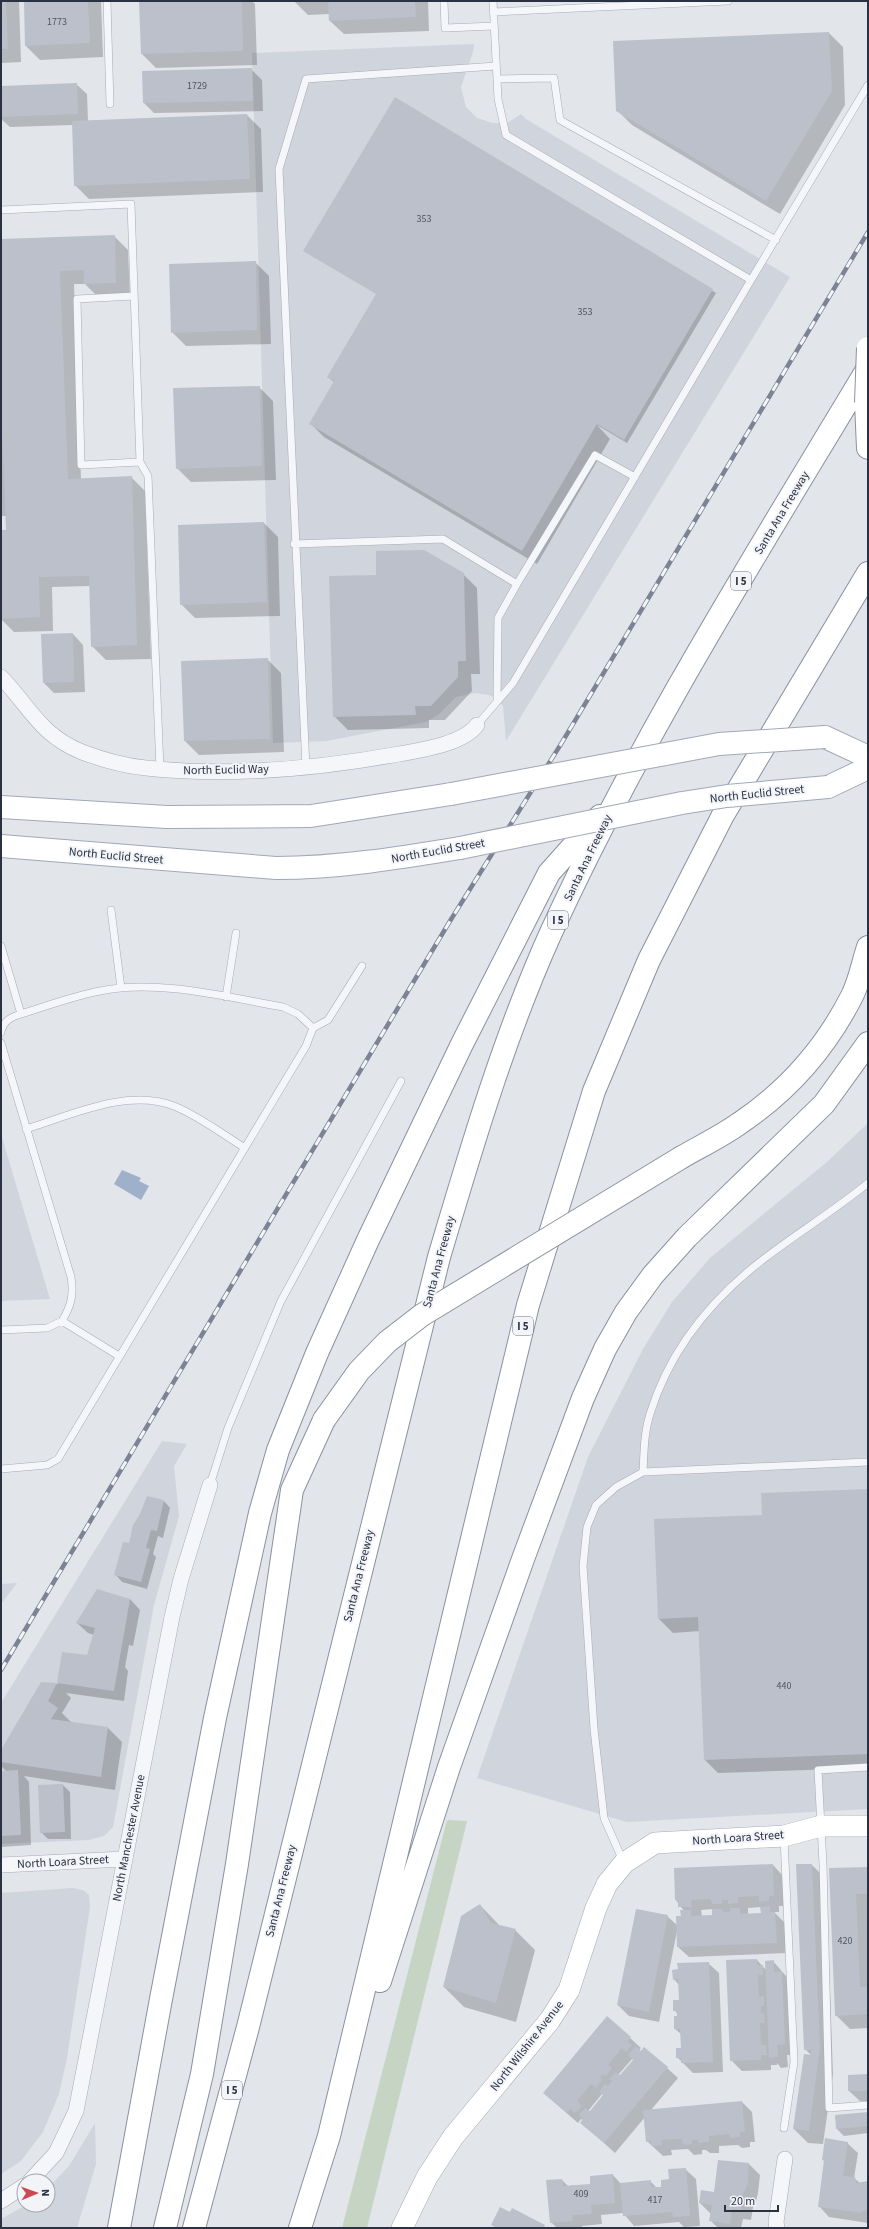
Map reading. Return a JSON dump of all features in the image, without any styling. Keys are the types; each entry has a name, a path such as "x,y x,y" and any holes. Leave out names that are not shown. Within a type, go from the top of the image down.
{"main road":[{"path":"868,348 866,403 868,448"},
{"name":"Santa Ana Freeway","path":"194,2228 248,2027 439,1257 470,1154 505,1047 549,939 617,796 743,577 868,368"},
{"name":"I 5","path":"300,2228 329,2136 528,1305 594,1091 649,960 723,815 868,573"},
{"path":"1,807 167,817 311,816 394,803 703,746 825,737 868,757"},
{"name":"North Euclid Street","path":"1,846 264,868 318,868 395,859 460,848 682,803 726,796 828,787 868,768"},
{"path":"119,2228 161,1999 216,1718 259,1520 278,1450 317,1353 368,1240 462,1044 549,873 617,796"},
{"path":"165,2228 202,2074 218,1979 292,1490 324,1420 359,1370 387,1342 422,1315 740,1123 774,1097 802,1072 828,1038 854,992 868,947"},
{"path":"329,2136 457,1745 528,1544 583,1398 605,1349 626,1312 653,1274 687,1237 824,1104 868,1043"}],"street":[{"name":"North Euclid Way","path":"1,677 38,723 65,743 80,751 123,765 160,770 217,771 306,768 340,765 434,747 472,732 477,726"},
{"name":"North Manchester Avenue","path":"37,2173 56,2153 76,2111 172,1617 181,1579 210,1485"},
{"name":"North Loara Street","path":"654,1843 784,1836 821,1826 868,1826"},
{"name":"North Wilshire Avenue","path":"402,2228 427,2177 453,2137 521,2057 550,2020 569,1990 596,1908 607,1884 624,1863 654,1843"},
{"name":"North Loara Street","path":"1,1865 124,1859"},
{"path":"778,2228 776,2222 785,2159"},
{"path":"1,2202 16,2192"}],"lane":[{"path":"107,1 110,104"},
{"path":"444,1 446,28 494,26"},
{"path":"492,1 498,99 506,135 751,280"},
{"path":"493,12 728,1"},
{"path":"306,768 294,544 279,169 306,79 496,66"},
{"path":"497,79 554,78 560,120 776,240"},
{"path":"477,726 498,699 513,683 868,85"},
{"path":"1,210 131,204 140,462 148,476 160,770"},
{"path":"134,296 77,299 81,465 140,462"},
{"path":"498,699 498,618 516,584 595,455 634,477"},
{"path":"294,544 443,539 516,584"},
{"path":"111,910 121,988"},
{"path":"226,997 236,933"},
{"path":"1,946 21,1014"},
{"path":"1,1469 47,1466 58,1458 306,1046 312,1028 328,1020 362,966"},
{"path":"1,1032 2,1026 11,1018 21,1014 100,991 121,988 175,990 284,1006 298,1014 312,1028"},
{"path":"1,1043 71,1277 73,1293 70,1308 62,1321 47,1328 1,1330"},
{"path":"210,1485 228,1428 281,1301 401,1081"},
{"path":"26,1129 111,1103 142,1100 158,1102 186,1111 245,1148"},
{"path":"643,1472 644,1445 650,1415 679,1350 697,1322 720,1296 765,1258 868,1182"},
{"path":"62,1321 119,1356"},
{"path":"624,1863 604,1818 594,1729 583,1566 587,1527 596,1505 616,1487 643,1472 868,1462"},
{"path":"868,1767 818,1770 829,2108 868,2105"},
{"path":"784,1836 794,2062 784,2128"}],"shaded area":[{"path":"474,44 473,52 461,87 466,107 477,118 493,123 501,123 509,122 521,114 526,119 790,277 506,741 503,706 497,699 489,695 475,693 456,697 438,715 426,722 326,741 273,743 252,53"},
{"path":"868,1123 868,1809 627,1822 477,1778 588,1457 643,1349 672,1302 710,1258 827,1162"},
{"path":"1,1134 50,1299 1,1301"},
{"path":"162,1441 187,1444 174,1466 179,1516 154,1605 113,1827 104,1836 89,1840 1,1844 1,1703"},
{"path":"17,1583 1,1604 1,1584"},
{"path":"72,1888 83,1890 89,1895 90,1907 67,2058 59,2094 43,2132 21,2161 1,2174 1,1893"},
{"path":"95,2123 96,2164 77,2228 1,2228 1,2219 16,2211 16,2213 56,2213 56,2180 69,2166"}],"green space":[{"path":"447,1820 467,1821 367,2228 342,2228"}],"water":[{"path":"122,1170 141,1178 139,1181 149,1186 141,1200 114,1184"}],"building":[{"path":"1,1 6,1 8,49 1,49"},
{"path":"24,1 88,1 90,43 25,46"},
{"path":"139,1 242,1 243,51 141,54"},
{"path":"328,1 415,1 416,17 329,21"},
{"path":"829,32 832,91 766,201 616,111 613,41"},
{"path":"252,68 253,101 143,103 142,71"},
{"path":"77,83 78,114 1,117 1,86"},
{"path":"395,97 713,289 624,440 597,424 522,551 309,424 334,381 327,377 376,294 303,251"},
{"path":"247,114 250,179 74,186 72,121"},
{"path":"115,235 116,283 84,284 84,270 60,271 68,479 132,476 137,645 91,647 89,576 39,577 40,617 1,619 1,530 6,530 1,400 1,239"},
{"path":"256,261 257,330 171,333 169,264"},
{"path":"260,386 262,466 176,469 173,388"},
{"path":"264,522 267,602 180,605 178,525"},
{"path":"424,550 464,573 466,661 458,661 458,677 431,706 415,706 416,715 333,717 329,576 376,575 376,551"},
{"path":"73,633 74,682 43,683 41,634"},
{"path":"268,658 270,739 184,741 181,661"},
{"path":"868,1489 868,1754 704,1760 698,1617 658,1619 654,1519 762,1515 761,1493"},
{"path":"147,1496 164,1500 157,1531 151,1530 146,1548 150,1549 141,1582 114,1575 123,1542 129,1543 133,1525 140,1514"},
{"path":"97,1589 130,1599 114,1691 57,1683 62,1652 87,1655 95,1628 76,1623"},
{"path":"41,1682 57,1683 48,1701 58,1708 51,1719 108,1727 101,1777 1,1762 1,1750"},
{"path":"18,1770 21,1835 1,1836 1,1771"},
{"path":"63,1784 65,1832 40,1833 38,1785"},
{"path":"773,1864 774,1896 769,1896 769,1901 759,1902 759,1896 738,1897 738,1903 728,1904 728,1900 722,1900 722,1904 712,1904 711,1899 691,1900 692,1907 678,1907 678,1900 675,1900 674,1868"},
{"path":"796,1864 812,1864 820,2048 809,2131 793,2129 804,2054 811,2055 811,2050 804,2050"},
{"path":"868,1867 868,1894 856,1894 860,1987 868,1987 868,2014 835,2016 829,1868"},
{"path":"480,1904 491,1923 516,1929 496,2003 443,1987 461,1916"},
{"path":"770,1906 770,1912 775,1912 777,1943 677,1947 676,1916 681,1916 680,1910 691,1910 691,1916 712,1915 712,1909 722,1909 723,1912 730,1912 730,1908 740,1908 740,1914 761,1913 760,1907"},
{"path":"636,1909 668,1915 649,2012 617,2005"},
{"path":"757,1959 757,1965 763,1965 763,1975 758,1975 759,1997 764,1996 764,2006 761,2006 761,2013 764,2013 765,2023 760,2023 761,2045 766,2045 767,2055 761,2055 761,2060 730,2061 726,1960"},
{"path":"774,1960 774,1972 782,1972 785,2044 777,2045 778,2057 769,2058 765,1961"},
{"path":"709,1962 713,2062 681,2063 681,2058 676,2058 676,2048 681,2048 680,2029 674,2029 674,2016 677,2016 677,2011 673,2011 673,2000 679,2000 678,1979 673,1980 672,1970 678,1969 677,1963"},
{"path":"607,2016 631,2037 628,2041 632,2045 626,2052 622,2048 608,2065 612,2068 606,2076 603,2074 600,2078 602,2080 596,2088 591,2084 577,2101 582,2106 575,2113 570,2109 567,2113 543,2093"},
{"path":"636,2046 641,2051 644,2047 668,2067 604,2143 580,2123 583,2119 579,2115 585,2108 590,2111 603,2095 599,2092 605,2084 608,2086 612,2081 609,2079 616,2072 620,2075 633,2060 628,2055"},
{"path":"868,2074 868,2091 848,2091 848,2075"},
{"path":"742,2101 745,2132 740,2132 740,2137 730,2138 730,2134 709,2136 709,2142 698,2143 698,2140 692,2140 692,2144 683,2145 682,2139 661,2140 662,2145 651,2146 651,2141 646,2142 643,2110"},
{"path":"868,2112 868,2126 836,2129 835,2115"},
{"path":"825,2138 848,2142 843,2176 855,2177 856,2183 868,2181 868,2210 862,2211 862,2213 818,2207 824,2160 822,2160"},
{"path":"718,2160 749,2163 748,2182 744,2191 741,2210 732,2209 730,2224 709,2221 712,2205 699,2203 701,2190 714,2192"},
{"path":"686,2168 690,2216 673,2217 672,2212 623,2216 620,2183 651,2180 651,2187 661,2187 661,2180 669,2179 668,2169"},
{"path":"613,2174 615,2203 591,2205 592,2214 572,2215 573,2221 550,2223 546,2180 562,2179 563,2186 590,2184 590,2176"},
{"path":"500,2207 510,2212 512,2208 545,2225 544,2228 497,2228 491,2225"}],"railway":[{"path":"1,1670 450,921 561,744 868,232"}]}
